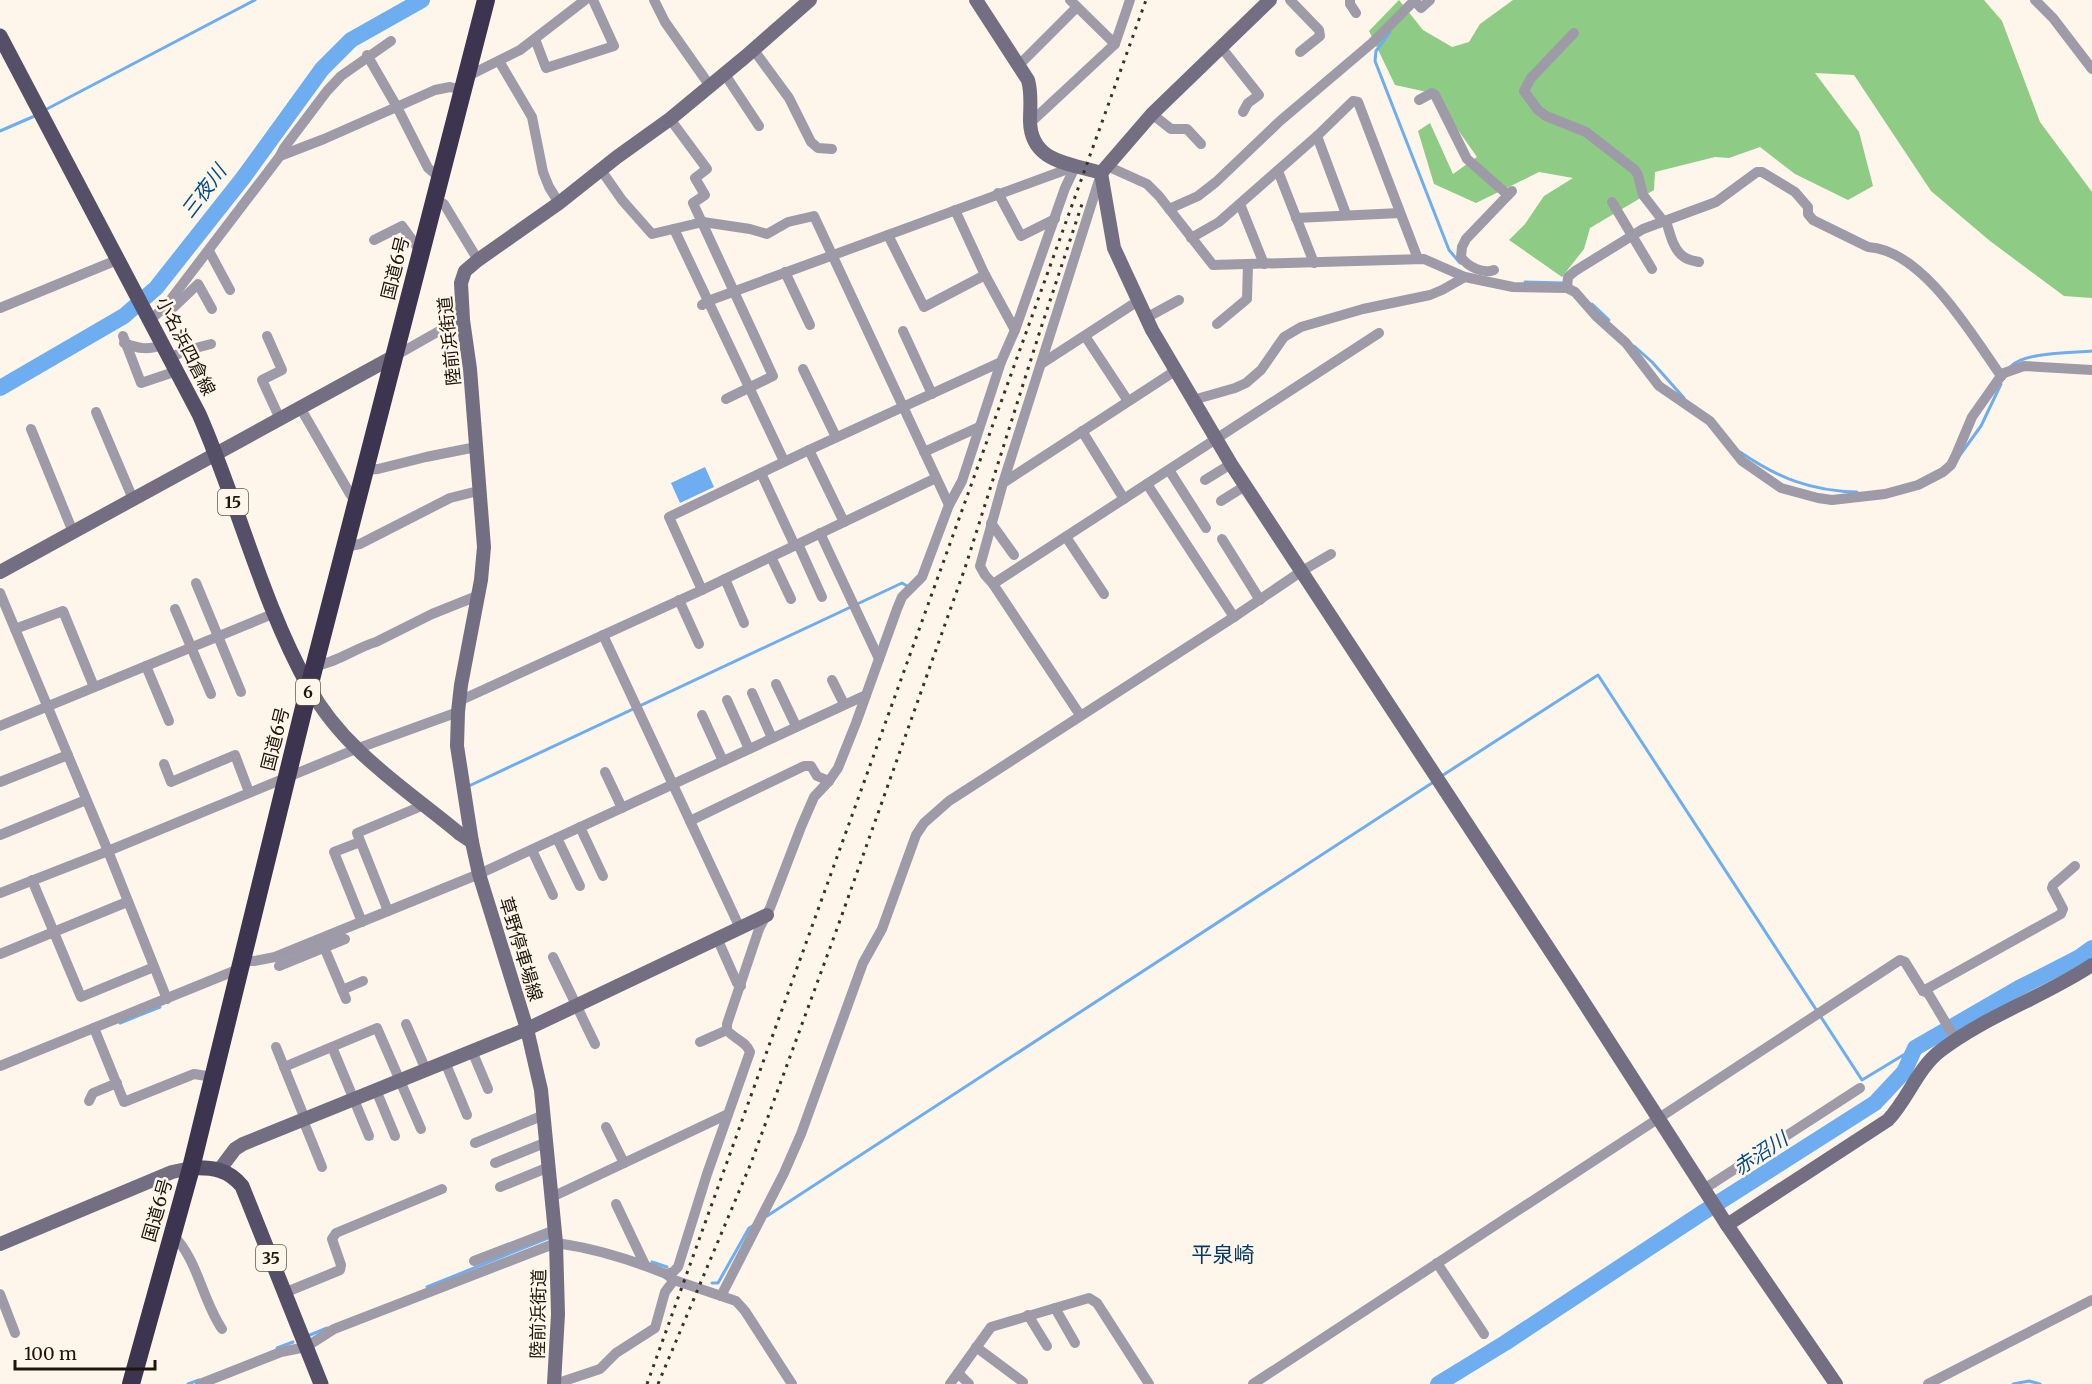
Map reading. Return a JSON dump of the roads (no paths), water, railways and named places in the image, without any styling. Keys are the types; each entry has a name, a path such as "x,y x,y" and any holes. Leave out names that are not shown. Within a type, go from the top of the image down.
{"highway":[{"name":"国道6号","path":"131,1384 191,1168 314,666 486,0"}],"main road":[{"name":"小名浜四倉線","path":"1,40 117,260 133,287 155,316 170,358 199,414 275,613 309,687"},
{"path":"191,1168 211,1167 220,1170"},
{"name":"35","path":"220,1170 235,1178 242,1186 321,1384"}],"street":[{"path":"280,156 324,140 435,90 464,84 520,50 585,0"},
{"path":"535,39 546,68 614,46 593,0"},
{"path":"654,0 665,22 710,86"},
{"name":"陸前浜街道","path":"472,842 457,746 459,706 481,580 484,547 461,283 465,272 478,260 559,203 670,119 810,0"},
{"path":"976,0 1028,80 1031,92 1030,123 1033,140 1038,149 1059,161 1104,169 1147,184 1159,195 1213,265 1424,259 1465,277 1513,287 1567,285 1626,344 1659,386 1710,421 1742,461 1781,488 1832,500 1885,494 1918,485 1943,472 1950,465 1972,417 2001,376 2013,368 2024,366 2092,370"},
{"path":"1030,123 1115,44 1130,0"},
{"path":"1080,715 980,566 991,523 1104,169 1152,114 1270,0"},
{"path":"1290,0 1319,30 1320,36 1300,52"},
{"path":"1350,0 1356,13"},
{"path":"1169,209 1198,196 1216,183 1280,121 1372,43 1414,0 1421,8 1430,0"},
{"path":"2035,0 2053,18 2092,69"},
{"path":"1019,65 1074,3 1115,44"},
{"path":"1574,33 1531,78 1524,91 1538,110 1546,116 1586,132 1635,170 1643,195 1665,221 1676,249 1684,257 1699,262"},
{"path":"155,316 209,251 327,91 340,76 392,41"},
{"path":"1221,47 1259,95 1248,103 1243,112"},
{"path":"753,49 789,98 811,142 818,148 832,149"},
{"path":"367,56 397,107 428,168 440,178"},
{"path":"499,61 532,117 543,172 559,203"},
{"path":"724,73 759,126"},
{"path":"1419,100 1432,93 1435,95 1467,159 1510,193 1461,247 1461,258 1468,265 1490,272 1494,270"},
{"path":"1191,238 1219,222 1317,136 1353,101 1358,102 1418,259"},
{"path":"1152,114 1171,129 1187,129 1201,144"},
{"path":"670,119 707,169 695,178 705,195 693,203 773,376 726,399"},
{"path":"1317,136 1346,214"},
{"path":"705,303 831,254 1076,165"},
{"path":"700,1042 727,1030 759,929 767,915 814,796 829,782 838,768 902,597 922,577 950,505 962,481 1001,362 1065,188 1076,165"},
{"path":"1104,169 1114,248 1146,318 1231,464 1725,1222 1836,1384"},
{"path":"601,170 622,200 652,234 703,222 767,234 788,222 814,216 950,505"},
{"path":"1278,171 1314,263"},
{"path":"1567,285 1568,277 1575,271 1643,229 1707,206 1720,199 1753,173 1762,172 1796,192 1808,207 1813,220 1868,247 1889,252 1932,283 2001,376"},
{"path":"998,193 1021,236 1054,219"},
{"path":"435,199 444,204 478,260"},
{"path":"1612,202 1652,269"},
{"path":"1240,204 1264,264"},
{"path":"955,210 1014,330"},
{"path":"1296,218 1400,213"},
{"path":"374,240 402,226 421,252"},
{"path":"674,230 705,303 750,388 784,461"},
{"path":"888,235 924,307 985,275"},
{"path":"209,251 230,290"},
{"path":"0,308 117,260"},
{"path":"1453,272 1463,260"},
{"path":"1217,324 1247,299 1248,264"},
{"path":"785,272 810,326"},
{"path":"1193,400 1246,383 1261,370 1284,337 1301,327 1363,309 1430,295 1465,277"},
{"path":"155,316 174,307 198,284 212,309"},
{"path":"1146,318 1179,300"},
{"path":"1041,364 1138,301"},
{"path":"0,572 301,409 455,322 464,320"},
{"path":"903,331 932,394"},
{"path":"993,584 1379,333"},
{"path":"267,336 282,370 262,380 280,419"},
{"path":"1085,336 1128,401"},
{"path":"170,358 152,349 139,349 124,339 141,383 170,358 184,351 211,344"},
{"path":"702,590 669,516 1001,362"},
{"path":"803,369 836,437"},
{"path":"1004,483 1175,371"},
{"path":"301,409 357,503"},
{"path":"96,412 133,500"},
{"path":"924,452 979,427"},
{"path":"31,429 73,532"},
{"path":"1082,431 1124,499"},
{"path":"365,470 378,470 476,447"},
{"path":"809,450 844,522"},
{"path":"1205,480 1231,464"},
{"path":"1169,470 1206,528"},
{"path":"760,472 822,597"},
{"path":"0,893 286,779 459,706 603,635 936,478"},
{"path":"1147,484 1234,617"},
{"path":"1221,501 1245,486"},
{"path":"345,547 357,546 450,498 478,491"},
{"path":"991,523 1014,555"},
{"path":"820,534 879,659"},
{"path":"1066,537 1104,594"},
{"path":"1222,539 1260,600"},
{"path":"721,1296 801,1134 863,963 882,929 916,835 924,823 949,801 1331,554"},
{"path":"771,557 791,599"},
{"path":"725,579 744,623"},
{"path":"196,583 241,692"},
{"path":"0,594 108,851 166,999"},
{"path":"314,666 325,665 432,614 477,596"},
{"path":"679,600 699,644"},
{"path":"175,609 211,694"},
{"path":"15,629 63,611 94,687"},
{"path":"0,726 275,613"},
{"path":"603,635 740,928"},
{"path":"147,666 169,721"},
{"path":"832,680 844,704"},
{"path":"776,684 796,726"},
{"path":"309,687 324,711 356,749 472,842"},
{"path":"752,693 772,738"},
{"path":"279,966 362,922 479,874 866,695"},
{"path":"727,700 749,749"},
{"path":"702,715 723,761"},
{"path":"0,782 68,755"},
{"path":"164,764 171,782 235,755 249,792"},
{"path":"690,821 804,766 811,766 818,776 829,782"},
{"path":"605,772 622,808"},
{"path":"0,835 86,800"},
{"path":"388,911 357,834 424,804"},
{"path":"580,827 603,876"},
{"path":"557,838 580,886"},
{"path":"360,842 334,852 362,922"},
{"name":"草野停車場線","path":"472,842 479,874 526,1029 767,915"},
{"path":"532,850 554,895"},
{"path":"1923,992 2061,914 2063,909 2052,888 2075,866"},
{"path":"32,880 81,997 154,967"},
{"path":"0,954 127,902"},
{"path":"717,938 737,983 741,986"},
{"path":"0,1066 166,999 240,965 345,939"},
{"path":"321,945 344,995 363,981"},
{"path":"553,957 595,1044"},
{"path":"1253,1384 1900,960 1905,962 1923,992 1928,993 1951,1033"},
{"path":"1725,1222 1888,1120 1897,1111 1951,1033 2003,1012 2092,965"},
{"path":"406,1024 426,1071"},
{"path":"94,1028 124,1102 194,1074 213,1077"},
{"path":"284,1067 377,1028 421,1129"},
{"path":"220,1170 235,1149 243,1144 526,1029"},
{"name":"陸前浜街道","path":"526,1029 536,1065 544,1115 556,1237 558,1314 554,1384"},
{"path":"554,1384 600,1369 616,1353 655,1329 670,1277 678,1267 706,1174 750,1052 748,1045 727,1030"},
{"path":"276,1047 322,1167"},
{"path":"332,1047 369,1136"},
{"path":"472,1052 488,1089"},
{"path":"445,1062 467,1115"},
{"path":"89,1101 93,1093 117,1083"},
{"path":"1706,1191 1860,1088"},
{"path":"376,1090 395,1136"},
{"path":"552,1197 728,1114"},
{"path":"475,1143 544,1115"},
{"path":"606,1127 624,1163"},
{"path":"495,1162 547,1142"},
{"path":"500,1187 549,1167"},
{"path":"0,1244 172,1172 191,1168"},
{"path":"284,1293 340,1270 342,1265 332,1239 336,1233 442,1189"},
{"path":"616,1204 645,1265"},
{"path":"172,1234 184,1246 214,1317 222,1329"},
{"path":"200,1384 281,1352 306,1347 333,1329 556,1237"},
{"path":"474,1261 556,1237 571,1245 645,1265 670,1277 736,1301 792,1384"},
{"path":"1437,1263 1484,1334"},
{"path":"0,1294 15,1333"},
{"path":"950,1384 991,1327 1089,1298 1095,1300 1149,1384"},
{"path":"1928,1384 2092,1300"},
{"path":"1055,1308 1075,1343"},
{"path":"1028,1315 1047,1346"},
{"path":"976,1347 1023,1382"},
{"path":"958,1373 969,1384"}],"water":[{"path":"705,467 714,487 680,503 671,483"}],"waterway":[{"path":"45,110 255,0"},
{"name":"三夜川","path":"0,388 124,316 156,288 243,178 322,69 351,40 422,0"},
{"path":"1390,32 1376,51 1375,61 1449,250 1460,263"},
{"path":"0,131 37,115"},
{"path":"1525,282 1564,283"},
{"path":"1592,304 1609,320"},
{"path":"1634,346 1652,362 1684,398"},
{"path":"2010,367 2025,358 2092,351"},
{"path":"1960,455 1981,426 2001,384"},
{"path":"1740,452 1782,476 1810,486 1857,492"},
{"path":"471,785 902,583 907,586"},
{"path":"1440,777 1598,675 1862,1080 1915,1048"},
{"path":"767,1216 1435,781"},
{"name":"赤沼川","path":"1438,1384 1875,1103 1904,1072 1915,1048 2019,988 2078,958 2092,948"},
{"path":"120,1023 160,1007"},
{"path":"712,1283 718,1283 749,1228 754,1225"},
{"path":"427,1287 548,1238"},
{"path":"652,1262 667,1267"},
{"path":"310,1335 327,1328"},
{"path":"277,1348 293,1342"},
{"path":"188,1384 199,1380"},
{"path":"2013,1384 2029,1381 2040,1384"}],"railway":[{"path":"647,1384 1146,0"},
{"path":"658,1384 751,1163 838,926 965,568 1082,204"}],"district":[{"name":"平泉崎","path":"1223,1254"}]}
